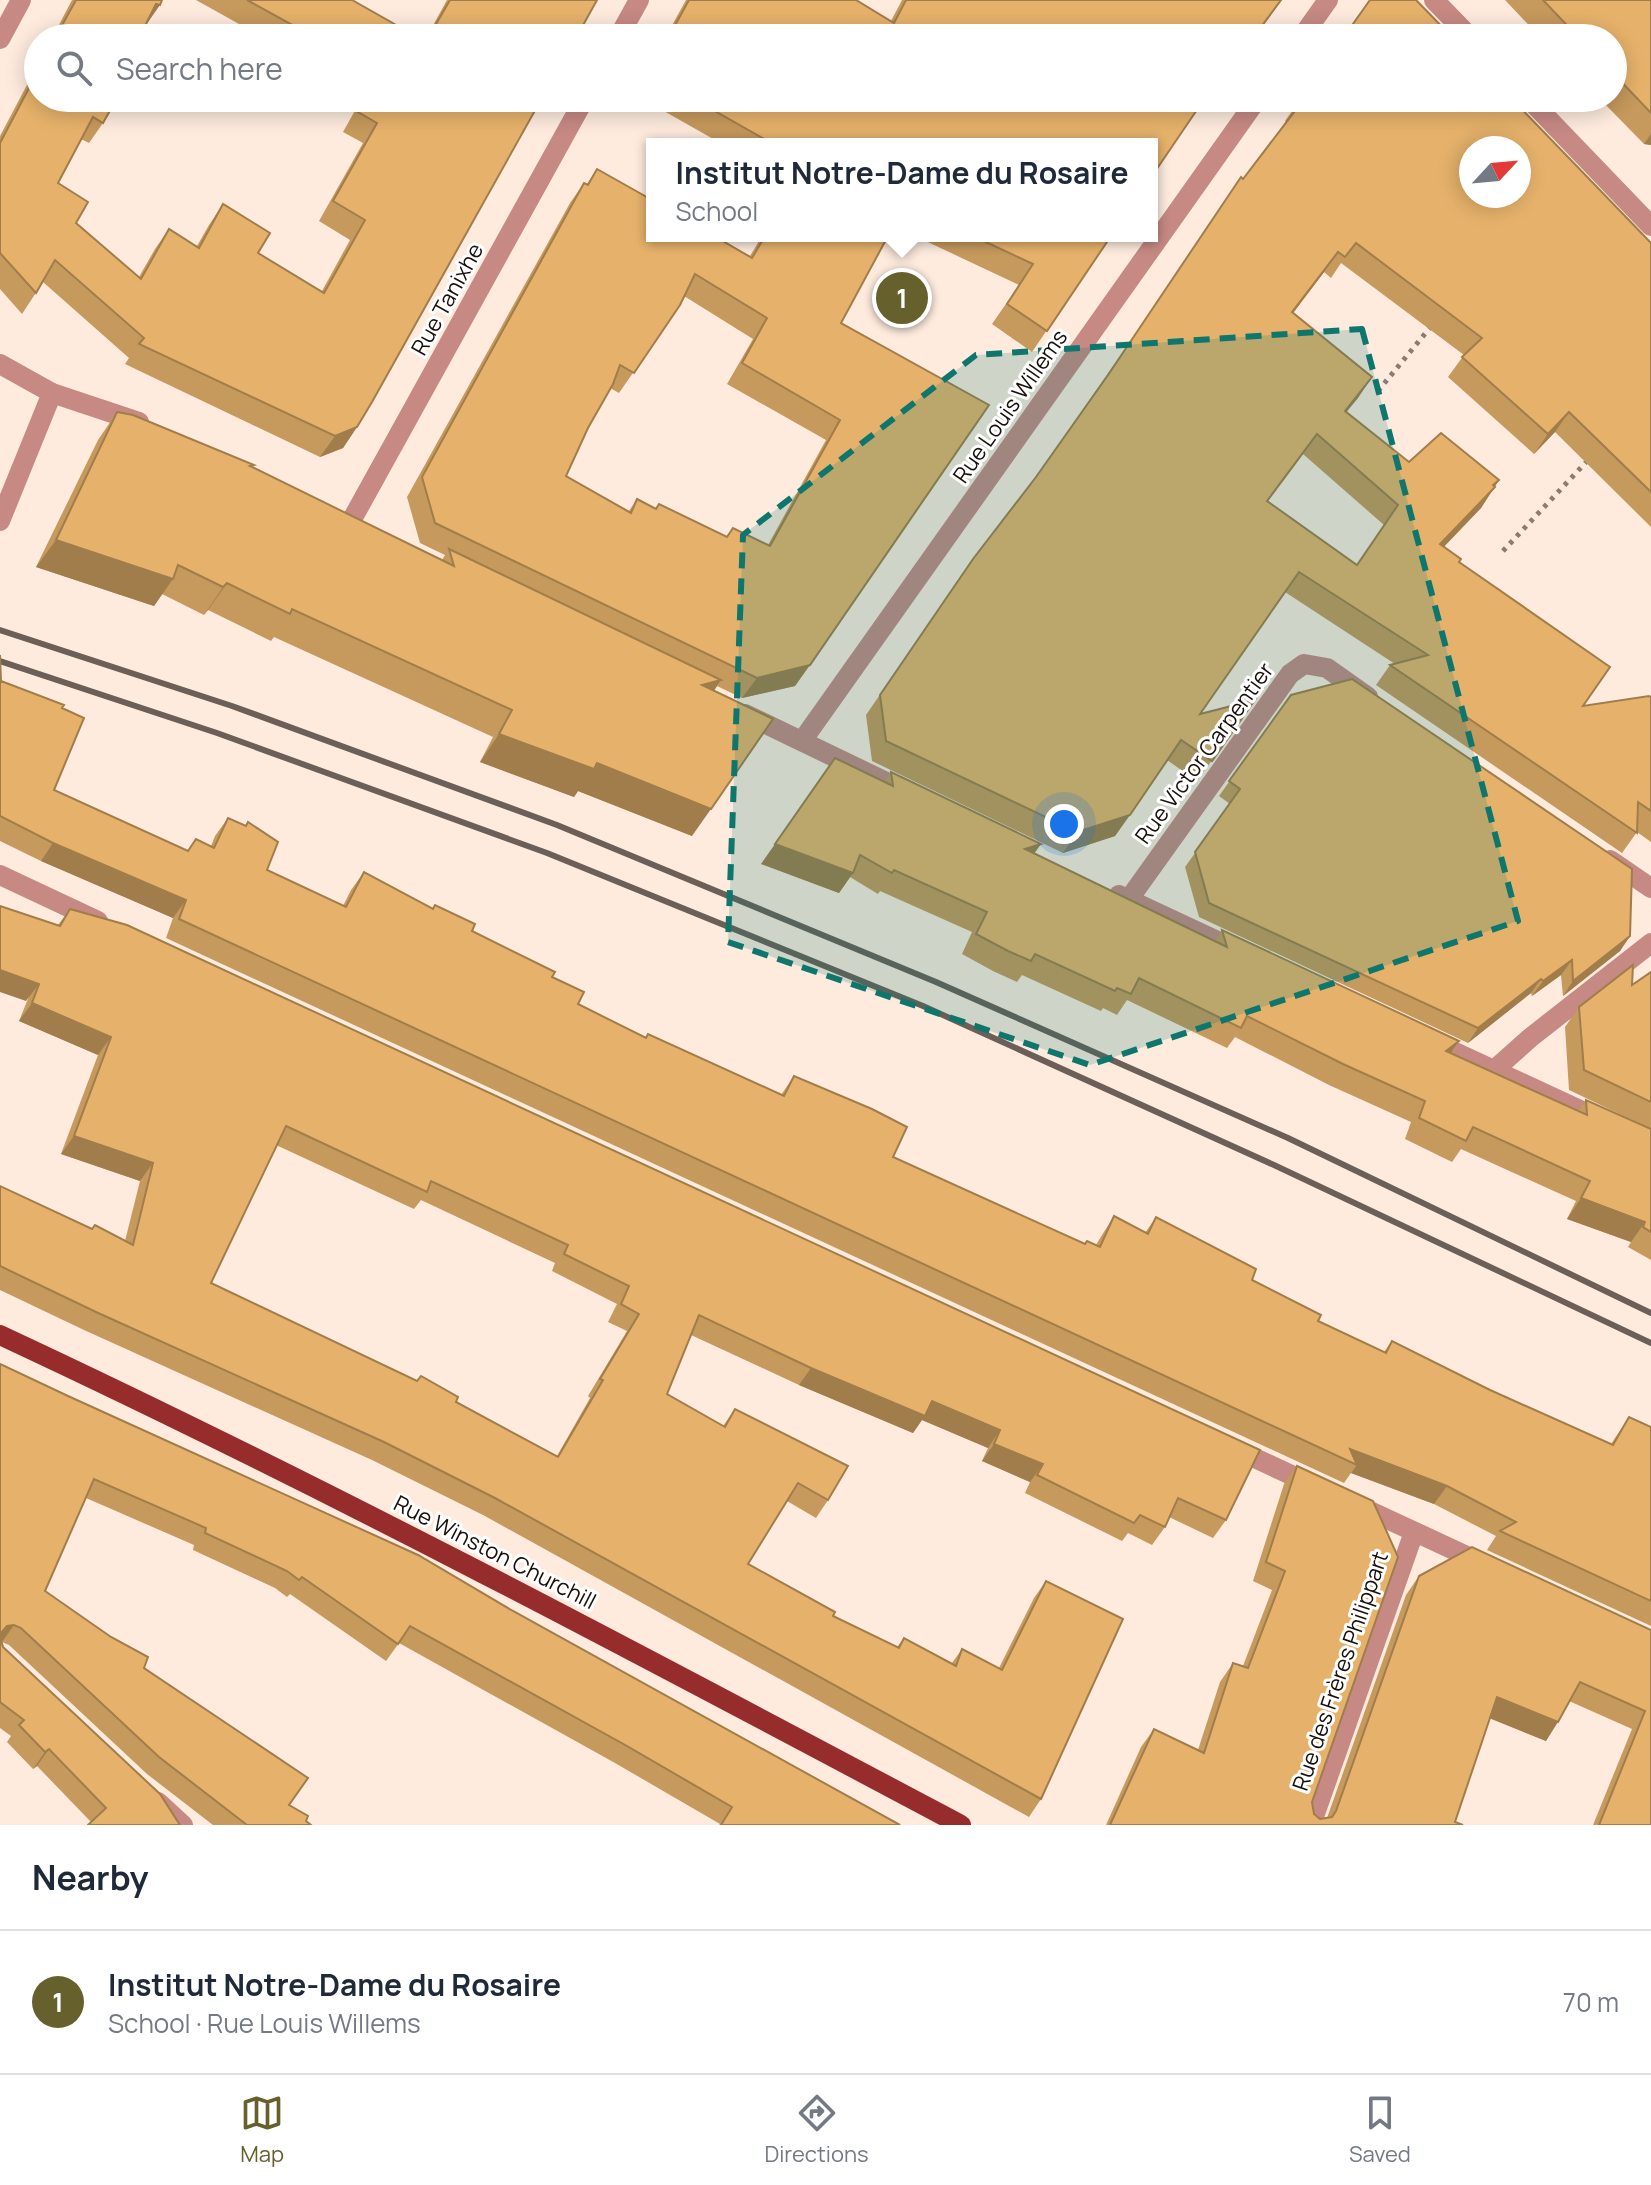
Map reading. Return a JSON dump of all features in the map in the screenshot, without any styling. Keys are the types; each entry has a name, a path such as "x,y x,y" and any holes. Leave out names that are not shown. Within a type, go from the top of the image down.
{"main road":[{"name":"Rue Winston Churchill","path":"0,1335 164,1411 567,1615 961,1825"}],"street":[{"path":"0,39 21,0"},
{"path":"626,24 639,0"},
{"path":"1311,24 1328,0"},
{"path":"1434,0 1457,24"},
{"name":"Rue Tanixhe","path":"374,534 343,519 577,112"},
{"name":"Rue Louis Willems","path":"1158,239 1248,112"},
{"path":"1542,112 1646,213"},
{"name":"Rue Louis Willems","path":"802,741 1156,242"},
{"path":"0,364 52,393 134,420 163,434"},
{"path":"0,521 52,393"},
{"name":"Rue Victor Carpentier","path":"1129,899 1290,674 1304,664 1327,668 1379,703"},
{"path":"730,707 930,803"},
{"path":"1599,853 1651,888"},
{"path":"0,875 115,929"},
{"path":"1100,885 1255,958"},
{"path":"1493,1071 1651,943"},
{"path":"1409,1031 1651,1143"},
{"path":"1212,1438 1498,1570"},
{"name":"Rue des Frères Philippart","path":"1311,1825 1414,1532"},
{"path":"149,1793 183,1825"}],"path":[{"path":"1378,391 1437,320"},
{"path":"1503,551 1594,454"}],"highlighted area":[{"path":"1362,329 1518,921 1090,1065 728,942 743,535 976,355"}],"building":[{"path":"76,0 162,0 160,5 156,4 146,24 63,24"},
{"path":"247,0 352,0 394,24 291,24"},
{"path":"450,0 597,0 584,24 436,24"},
{"path":"689,0 856,0 894,23 906,0 1281,0 1263,24 676,24"},
{"path":"1370,0 1416,0 1439,24 1353,24"},
{"path":"1543,0 1651,0 1651,113 1627,88 1627,24 1566,24"},
{"path":"24,98 24,112 109,112 103,123 93,117 58,183 88,202 76,223 141,279 169,229 199,248 223,204 270,233 258,253 324,293 365,220 333,201 377,123 358,112 534,112 357,427 335,436 139,344 144,338 55,260 36,293 0,253 0,143"},
{"path":"717,112 1195,112 1158,167 1158,138 762,138"},
{"path":"1294,112 1525,112 1651,243 1651,492 1569,412 1548,434 1462,357 1482,338 1356,243 1345,257 1338,252 1292,312 1372,377 1345,411 1409,462 1441,433 1499,480 1440,544 1461,559 1459,562 1610,667 1583,706 1651,697 1651,811 1638,802 1637,833 1390,665 1428,655 1299,572 1200,714 1255,700 1212,761 1181,740 1130,815 1077,832 886,741 880,695 973,559 1108,375 1241,177 1243,179","holes":["1317,434 1398,505 1357,565 1267,501"]},
{"path":"597,169 646,197 646,242 724,242 752,258 761,242 885,242 841,323 989,405 810,665 757,678 435,523 422,477 584,183 588,185","holes":["695,274 767,318 742,363 840,420 770,546 733,528 727,537 659,504 656,509 637,499 631,513 566,476 620,365 634,373 680,305"]},
{"path":"986,242 1107,242 1047,331 1007,304 1033,264"},
{"path":"117,412 133,415 254,465 250,466 454,566 449,549 721,680 702,685 773,719 711,809 597,763 594,769 499,734 512,710 292,609 290,614 227,583 223,587 178,565 173,579 56,540"},
{"path":"0,655 1,681 64,705 62,708 84,718 54,790 188,851 196,839 214,848 228,818 246,826 248,822 278,842 267,870 346,907 364,872 433,909 435,905 475,924 472,931 555,972 552,977 584,992 578,1004 646,1038 648,1034 784,1096 794,1076 907,1127 893,1157 1085,1244 1087,1241 1100,1247 1114,1216 1148,1234 1156,1217 1256,1269 1252,1280 1321,1315 1318,1321 1386,1353 1392,1341 1490,1390 1613,1445 1629,1417 1651,1427 1651,1601 1500,1531 1516,1522 1447,1486 1350,1449 1357,1465 179,919 186,900 53,843 0,816"},
{"path":"1352,679 1632,869 1630,936 1573,981 1572,960 1543,981 1541,979 1478,1028 1209,903 1195,852 1240,789 1229,781 1291,695"},
{"path":"835,758 893,786 891,772 1041,844 1025,849 1227,947 1222,930 1459,1041 1446,1051 1587,1115 1586,1100 1651,1129 1651,1232 1643,1227 1645,1222 1581,1198 1590,1181 1473,1127 1466,1141 1419,1118 1425,1101 1247,1016 1241,1028 1139,978 1131,994 1117,988 1115,991 1035,954 1031,961 976,934 987,912 894,870 892,873 860,855 853,873 775,844"},
{"path":"0,906 60,926 70,909 127,925 1260,1450 1226,1520 1178,1498 1165,1527 1140,1515 1134,1523 1037,1475 1043,1464 994,1444 1000,1430 932,1401 925,1416 811,1368 699,1315 667,1394 725,1427 735,1409 848,1466 828,1500 798,1483 748,1564 835,1612 833,1616 899,1648 904,1638 956,1666 962,1649 1002,1670 1046,1581 1123,1619 1041,1799 495,1498 384,1442 0,1266 0,1186 92,1229 95,1225 133,1245 153,1163 74,1136 111,1037 32,1003 39,984 0,970","holes":["286,1126 427,1192 431,1181 568,1245 564,1254 629,1286 621,1304 639,1314 558,1457 456,1402 458,1397 421,1376 417,1381 211,1283"]},
{"path":"1633,965 1632,985 1651,972 1651,1102 1584,1070 1579,1007"},
{"path":"0,1364 418,1555 513,1611 900,1825 721,1825 732,1807 410,1626 398,1644 302,1577 299,1580 287,1571 205,1533 206,1528 94,1479 45,1591 111,1637 148,1657 144,1668 308,1778 289,1805 308,1816 306,1821 311,1825 247,1825 159,1757 21,1628 7,1626 0,1634"},
{"path":"1297,1466 1373,1501 1398,1557 1312,1802 1314,1814 1320,1819 1332,1817 1336,1811 1419,1576 1472,1547 1651,1630 1651,1825 1599,1825 1645,1711 1580,1682 1558,1722 1497,1697 1455,1822 1463,1825 1110,1825 1154,1729 1204,1753 1233,1663 1248,1668 1285,1571 1266,1562"},
{"path":"0,1636 3,1647 160,1794 180,1825 88,1825 106,1808 49,1749 45,1752 19,1725 24,1720 0,1702"}],"railway":[{"path":"0,630 232,706 557,825 936,982 1288,1138 1651,1313"},
{"path":"0,661 217,733 547,853 923,1006 1274,1165 1651,1343"}],"place":[{"name":"Institut Notre-Dame du Rosaire","path":"902,298"}]}
